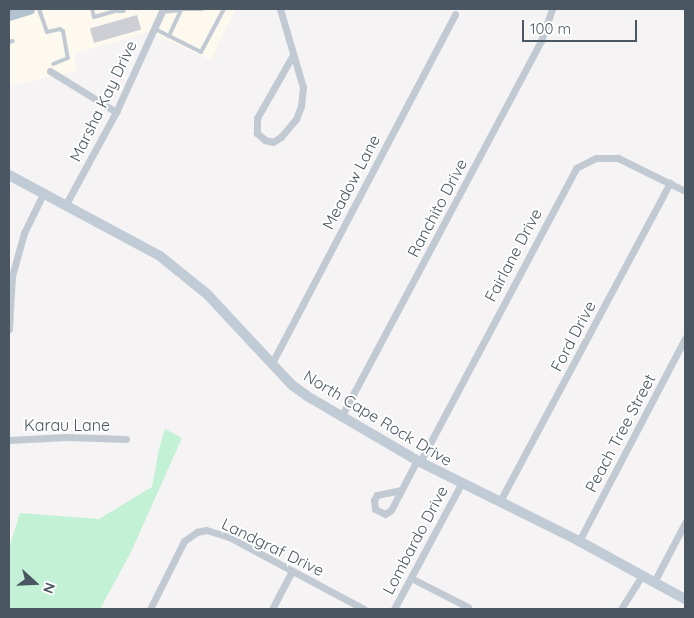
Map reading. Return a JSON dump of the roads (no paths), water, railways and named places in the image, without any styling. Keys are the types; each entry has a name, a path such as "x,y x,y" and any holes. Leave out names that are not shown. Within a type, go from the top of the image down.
{"main road":[{"path":"12,12 29,9"}],"street":[{"path":"280,9 303,86 301,106 296,120 282,137 273,142 265,140 257,133 257,118 293,55"},
{"name":"Ranchito Drive","path":"341,417 541,41 552,9"},
{"name":"Marsha Kay Drive","path":"66,204 116,112 162,10"},
{"name":"Meadow Lane","path":"272,364 454,14"},
{"path":"51,67 116,112"},
{"name":"Fairlane Drive","path":"401,490 576,168 596,158 618,158 685,191"},
{"name":"North Cape Rock Drive","path":"9,175 44,192 160,256 206,294 292,385 341,417 461,484 500,501 579,541 685,599"},
{"name":"Ford Drive","path":"500,501 670,183"},
{"path":"9,328 12,276 24,233 44,192"},
{"name":"Peach Tree Street","path":"579,541 685,338"},
{"name":"Karau Lane","path":"9,440 67,437 126,439"},
{"name":"Lombardo Drive","path":"394,609 461,484"},
{"path":"654,582 685,523"},
{"name":"Landgraf Drive","path":"150,609 184,541 197,532 206,530 229,537 364,609"},
{"path":"272,609 292,571"},
{"path":"621,609 642,576"},
{"path":"411,578 468,607"}],"lane":[{"path":"39,9 47,32 60,29 63,31 68,58 51,67"},
{"path":"92,9 94,17 120,9"},
{"path":"162,10 202,9"},
{"path":"154,28 201,52 224,9"},
{"path":"168,36 181,10"}]}
